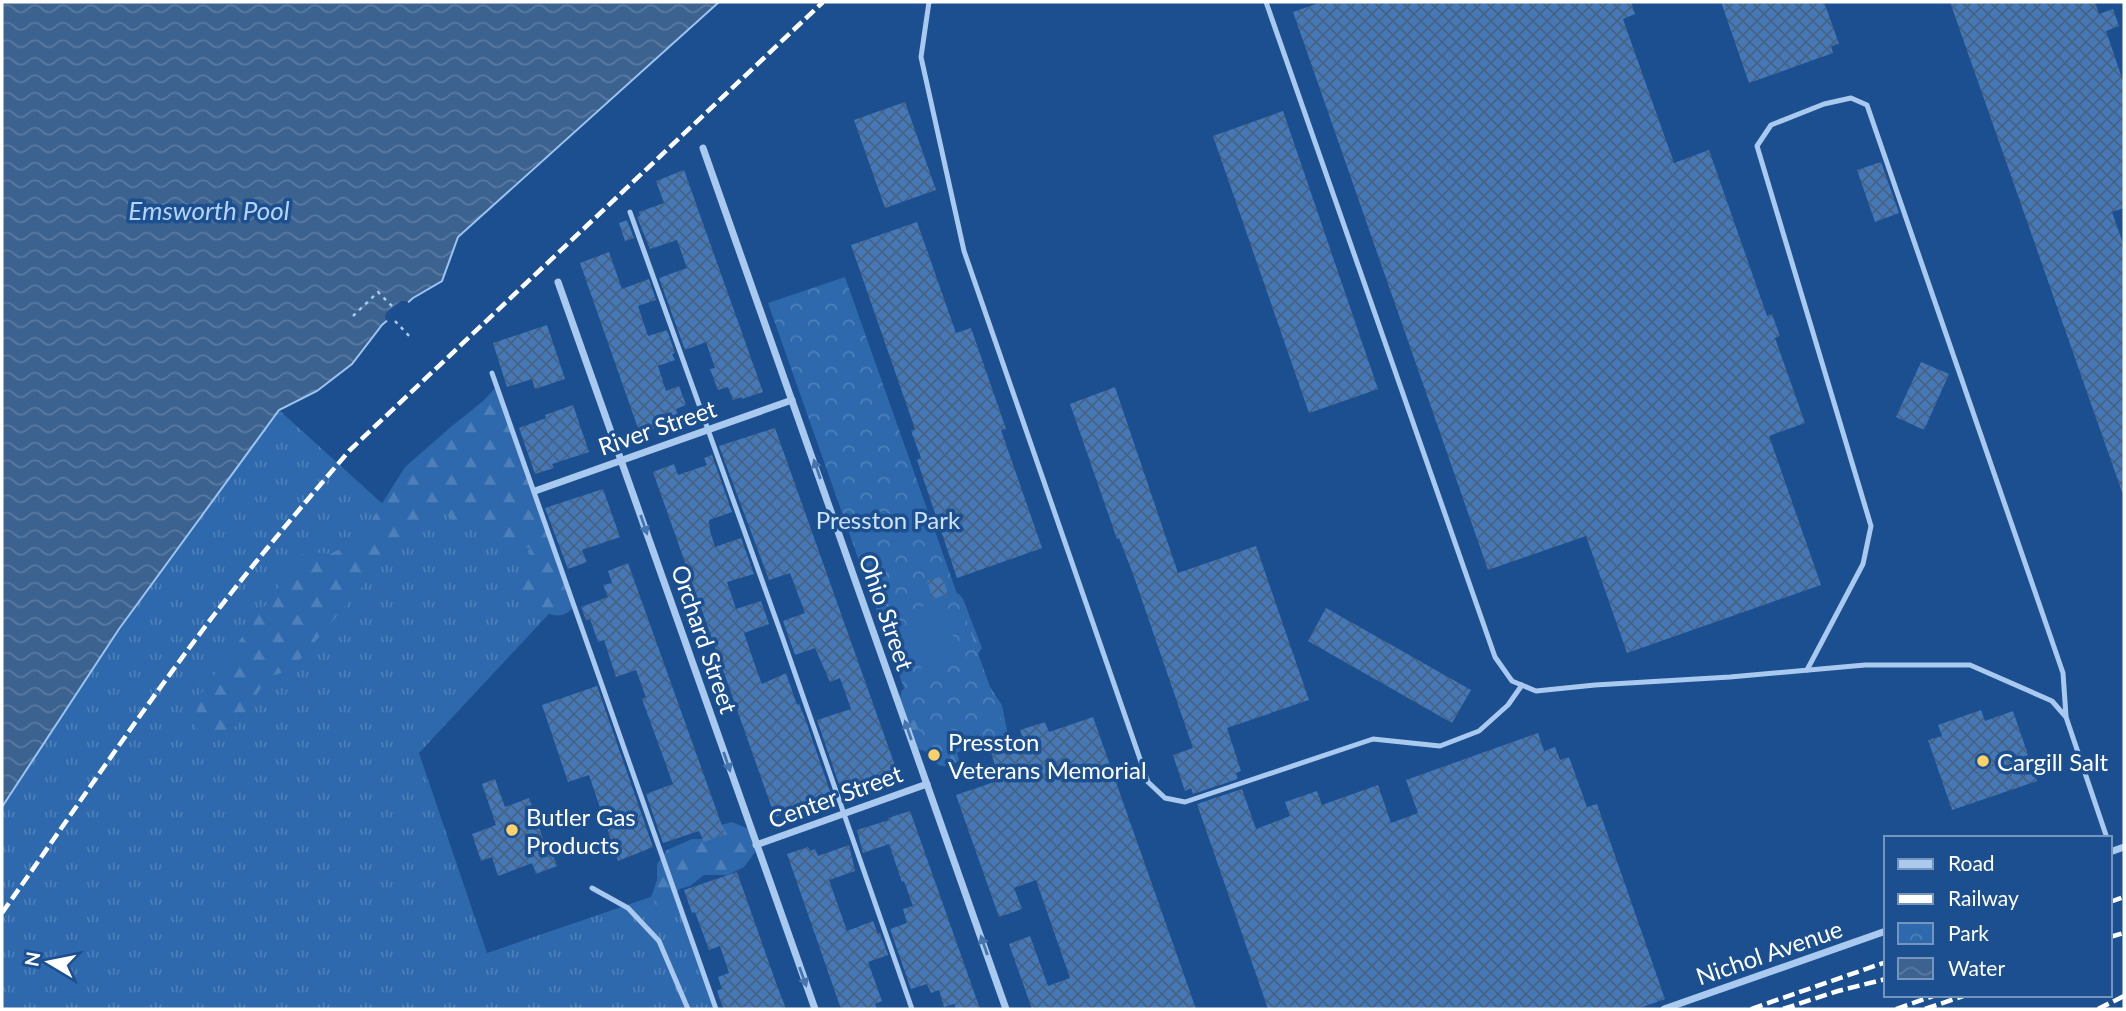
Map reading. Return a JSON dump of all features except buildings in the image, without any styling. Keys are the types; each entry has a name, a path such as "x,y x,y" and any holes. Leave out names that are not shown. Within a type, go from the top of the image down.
{"street":[{"name":"Ohio Street","path":"703,148 1006,1009"},
{"name":"Orchard Street","path":"558,282 815,1009"},
{"name":"River Street","path":"535,491 792,400"},
{"name":"Center Street","path":"756,845 927,784"},
{"name":"Nichol Avenue","path":"1664,1009 1884,932"}],"lane":[{"path":"929,2 920,57 964,251 1148,782 1165,798 1185,802 1373,739 1440,746 1479,731 1508,705 1522,685"},
{"path":"1266,2 1495,657 1512,681 1536,691 1865,665 1970,665 2052,701 2066,717"},
{"path":"1807,670 1863,564 1871,526 1757,146 1772,125 1824,104 1851,98 1867,105 2063,673 2066,717 2106,836"},
{"path":"630,212 912,1009"},
{"path":"492,373 716,1009"},
{"path":"592,888 628,908 659,941 688,1009"}],"path":[{"path":"353,316 377,292 393,307"},
{"path":"395,321 412,339"}],"green space":[{"name":"Presston Park","path":"845,277 1007,735 930,762 768,303"},
{"path":"497,386 561,601 419,753 487,953 674,889 716,1009 2,1009 2,807 119,629 279,410 386,507"},
{"path":"497,390 574,606 562,615 556,615 521,601 515,581 531,566 530,548 508,545 488,526 456,524 438,506 417,522 291,670 268,677 236,726 206,738 194,725 200,695 304,552 330,554 359,540 405,467"},
{"path":"953,594 959,594 963,599 982,648 975,658"},
{"path":"941,600 961,660 923,673 903,613"},
{"path":"983,677 1002,705 1010,746 995,752 982,734"},
{"path":"911,685 953,738 959,760 950,767 938,765 931,753 915,748 899,701 902,690"},
{"path":"732,822 749,829 756,851 744,867 728,875 704,875 690,886 679,889 672,905 659,905 651,897 657,880 657,864 667,850 692,839 702,839 714,827"}],"water":[{"name":"Emsworth Pool","path":"2,2 719,2 458,237 442,281 413,298 382,325 352,364 317,391 279,410 119,629 2,807"}],"pier":[{"path":"401,301 407,301 410,305 390,323 385,319 386,313"}],"railway":[{"path":"2,913 214,615 349,451 823,2"},
{"path":"2112,901 2124,897"},
{"path":"2112,936 2124,933"},
{"path":"1751,1009 1884,963"},
{"path":"1783,1009 1884,980"},
{"path":"2098,1009 2124,996"},
{"path":"1896,1009 1930,997"},
{"path":"1925,1009 1960,997"}],"place":[{"name":"Presston Veterans Memorial","path":"934,755"},
{"name":"Cargill Salt","path":"1983,761"},
{"name":"Butler Gas Products","path":"512,830"}]}
